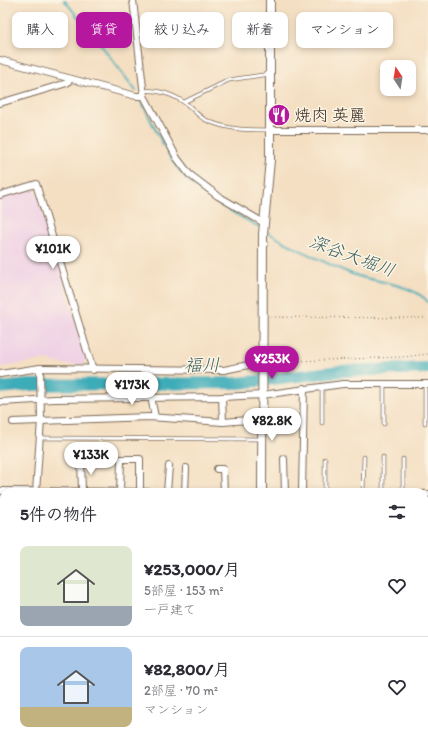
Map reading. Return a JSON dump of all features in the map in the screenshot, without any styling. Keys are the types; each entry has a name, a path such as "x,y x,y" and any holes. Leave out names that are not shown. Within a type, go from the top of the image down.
{"street":[{"path":"132,0 143,93 177,158 190,174 218,196 264,223"},
{"path":"262,488 264,223 270,173 270,0"},
{"path":"0,60 136,96 143,93"},
{"path":"0,103 67,83 70,79"},
{"path":"270,130 428,130"},
{"path":"0,195 36,184 93,370"},
{"path":"0,374 40,370 224,370 262,365"},
{"path":"36,488 41,420 40,370"},
{"path":"0,402 40,398 222,397 344,384 426,384"},
{"path":"302,488 304,388"},
{"path":"150,397 155,417"},
{"path":"222,397 223,422"},
{"path":"14,422 155,417 223,422 262,420"},
{"path":"120,488 121,459 140,459 140,488"},
{"path":"284,459 285,488"},
{"path":"79,488 81,460"},
{"path":"168,466 168,488"},
{"path":"186,468 186,488"},
{"path":"217,469 223,469 224,488"}],"lane":[{"path":"184,102 229,80 270,74"},
{"path":"143,93 156,90 184,102 197,116 221,126 249,130 270,130"},
{"path":"384,384 384,424"},
{"path":"425,423 426,384"},
{"path":"322,386 322,423"},
{"path":"40,438 262,439"},
{"path":"363,488 364,457"},
{"path":"383,457 383,488"},
{"path":"325,459 325,488"},
{"path":"403,488 404,459"}],"path":[{"path":"263,317 425,318"},
{"path":"262,365 351,358 403,357 428,354"}],"shaded area":[{"path":"35,188 86,353 86,360 83,364 69,365 44,360 0,367 0,198"}],"waterway":[{"name":"深谷大堀川","path":"64,0 136,91"},
{"name":"深谷大堀川","path":"141,100 166,150 184,176 214,201 259,227"},
{"name":"深谷大堀川","path":"267,232 319,260 361,277 403,287 422,296 428,302"},
{"name":"福川","path":"0,388 29,385 239,383 341,371 428,368"}],"place":[{"name":"焼肉 英麗","path":"279,115"}]}
